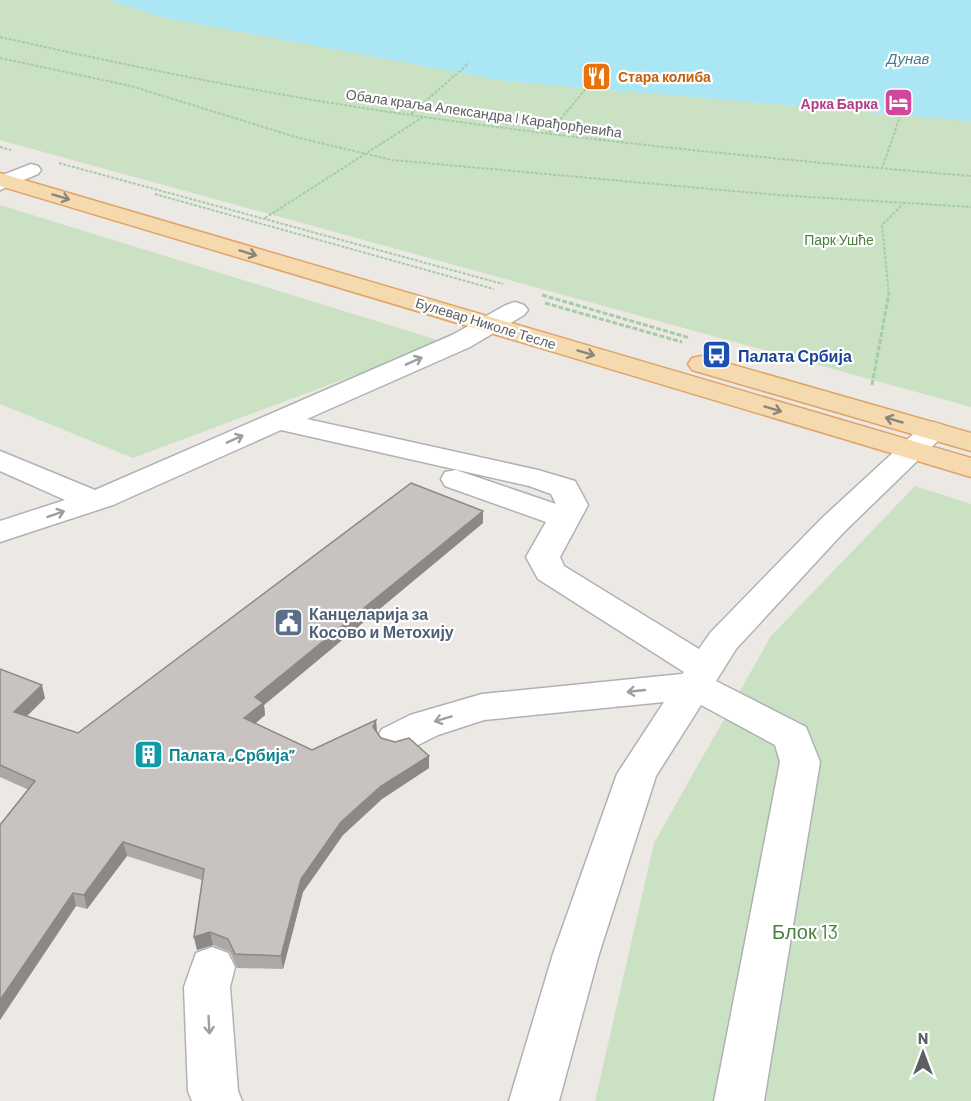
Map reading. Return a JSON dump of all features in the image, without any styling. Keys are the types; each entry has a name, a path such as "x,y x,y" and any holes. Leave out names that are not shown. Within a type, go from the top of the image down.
{"main road":[{"name":"Булевар Николе Тесле","path":"5,168 489,324 923,441 971,442"},
{"name":"Булевар Николе Тесле","path":"31,170 510,297 923,441 971,468"}],"lane":[{"path":"5,168 31,170"},
{"path":"0,532 94,501 461,341 489,324 510,297"},
{"path":"278,420 564,488 572,505 543,557 550,572 700,677 792,736 800,762 739,1101"},
{"path":"534,1101 576,954 637,774 723,641 832,526 923,441"},
{"path":"0,460 94,501"},
{"path":"396,739 424,725 482,707 700,677"},
{"path":"212,967 207,987 213,1091 217,1101"}],"path":[{"name":"Обала краља Александра I Карађорђевића","path":"0,37 254,91 410,115 549,133 882,169 971,176"},
{"path":"0,58 110,82 362,156 903,204 971,207"},
{"path":"410,115 469,63"},
{"path":"549,133 589,85"},
{"path":"882,169 900,116 908,108"},
{"path":"264,219 424,117"},
{"path":"0,149 5,168"},
{"path":"496,289 56,164 264,219 510,297"},
{"path":"871,389 891,290 882,225 903,204"},
{"path":"539,295 694,339"},
{"path":"541,302 687,344"}],"green space":[{"name":"Парк Ушће","path":"0,0 110,0 161,17 504,81 971,121 971,407 0,140"},
{"path":"0,205 444,342 133,458 0,404"},
{"name":"Блок 13","path":"915,486 971,504 971,1101 595,1101 654,843 771,636"}],"water":[{"name":"Дунав","path":"110,0 971,0 971,121 504,81 161,17"}],"building":[{"name":"Палата „Србија”","path":"411,483 483,511 255,697 263,703 244,718 312,750 376,720 373,727 381,738 395,742 409,738 429,756 381,786 341,822 301,879 281,956 235,954 228,939 210,932 194,937 204,869 123,842 84,895 73,893 0,1000 0,825 35,781 0,765 0,669 42,685 14,712 78,733"}],"place":[{"name":"Стара колиба","path":"597,76"},
{"name":"Арка Барка","path":"899,103"},
{"name":"Палата Србија","path":"717,355"},
{"name":"Канцеларија за Косово и Метохију","path":"288,622"},
{"name":"Палата „Србија”","path":"148,754"}]}
